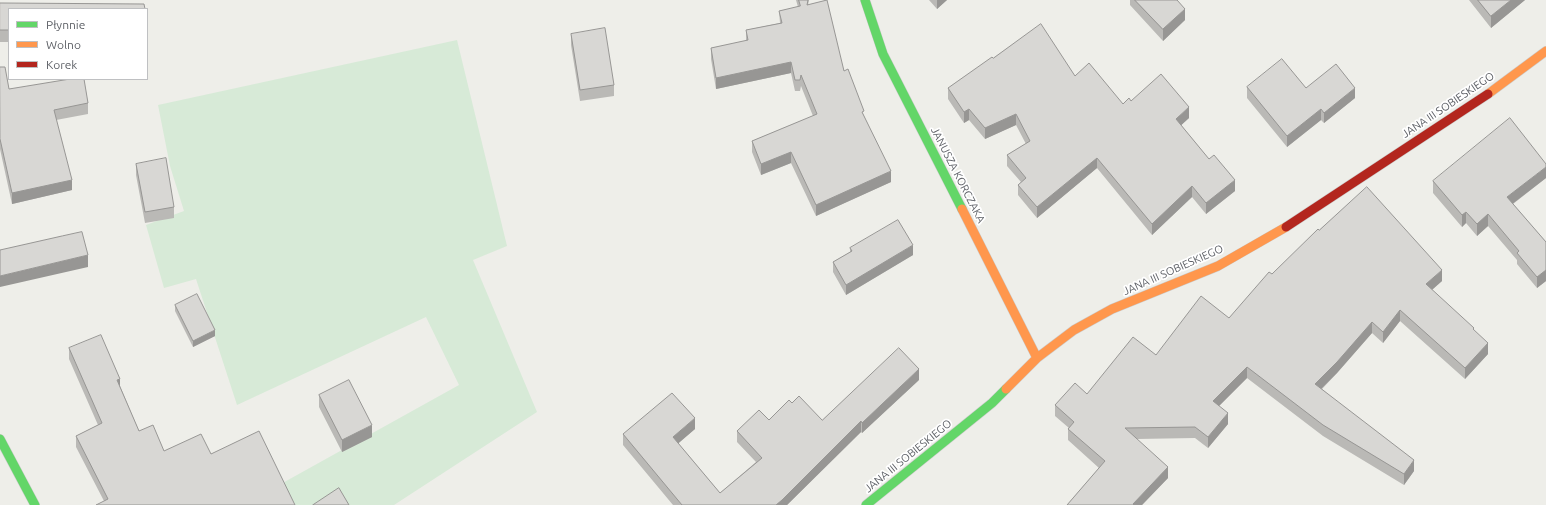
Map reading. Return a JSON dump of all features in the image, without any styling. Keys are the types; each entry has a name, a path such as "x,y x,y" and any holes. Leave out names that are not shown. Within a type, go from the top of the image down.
{"street":[{"name":"JANUSZA KORCZAKA","path":"865,0 883,54 1037,358"},
{"name":"JANA III SOBIESKIEGO","path":"866,505 992,403 1037,358 1074,330 1112,309 1218,266 1296,221 1498,87 1546,51"},
{"path":"0,439 35,505"}],"green space":[{"path":"457,40 507,246 473,260 537,412 394,505 243,505 459,385 426,317 237,405 196,279 164,288 146,225 184,211 170,166 158,105"}],"building":[{"path":"799,0 808,0 807,5 827,0 844,71 848,69 864,111 862,112 891,171 816,205 791,152 761,164 752,141 817,114 801,75 800,80 795,80 791,62 716,78 711,48 748,40 746,30 782,23 779,11 800,6"},
{"path":"1135,0 1177,0 1185,9 1163,29"},
{"path":"1478,0 1511,0 1491,16"},
{"path":"0,3 144,4 145,8 8,8 8,30 0,30"},
{"path":"1041,24 1075,76 1089,63 1123,104 1129,98 1131,101 1161,74 1189,107 1176,119 1209,159 1214,155 1235,180 1206,203 1192,186 1152,224 1097,158 1037,207 1018,185 1026,178 1007,155 1030,141 1016,114 985,128 969,109 964,112 948,88"},
{"path":"605,28 614,85 580,90 571,34"},
{"path":"1282,59 1306,88 1336,64 1355,88 1324,113 1321,109 1287,136 1247,87"},
{"path":"0,67 5,67 9,89 64,80 84,80 88,103 54,110 72,180 12,193 0,139"},
{"path":"1510,118 1546,164 1546,167 1507,197 1546,242 1546,270 1537,277 1517,253 1519,251 1488,214 1477,224 1466,212 1462,215 1433,181"},
{"path":"166,158 174,207 145,212 136,164"},
{"path":"1367,187 1442,270 1426,284 1474,328 1473,329 1488,343 1465,368 1400,310 1383,332 1372,322 1337,362 1315,384 1414,460 1404,474 1323,425 1247,367 1213,401 1228,413 1208,437 1195,427 1125,428 1168,467 1133,504 1134,505 1067,505 1105,461 1068,429 1074,422 1055,405 1075,383 1087,394 1133,337 1156,355 1201,296 1229,318 1269,272 1272,274 1318,229 1319,230"},
{"path":"898,220 913,245 846,285 833,262 852,251 850,248"},
{"path":"82,232 88,255 0,276 0,250"},
{"path":"197,294 215,330 193,341 175,305"},
{"path":"101,335 120,379 117,380 139,431 153,425 164,451 201,434 211,454 259,431 295,505 96,505 108,499 76,436 102,423 69,348"},
{"path":"899,348 919,369 862,423 861,421 776,505 682,505 623,434 672,393 695,418 673,437 720,493 762,458 737,431 759,410 769,420 789,400 792,403 799,396 822,420"},
{"path":"349,380 372,425 342,440 319,395"},
{"path":"339,488 349,505 313,505"}],"traffic: fast":[{"path":"865,0 883,54 962,209"},
{"path":"866,505 992,403 1006,389"},
{"path":"0,439 35,505"}],"traffic: slow":[{"path":"1488,94 1546,51"},
{"path":"962,209 1037,358"},
{"path":"1006,389 1037,358 1074,330 1112,309 1218,266 1286,227"}],"traffic: jam":[{"path":"1286,227 1488,94"}]}
